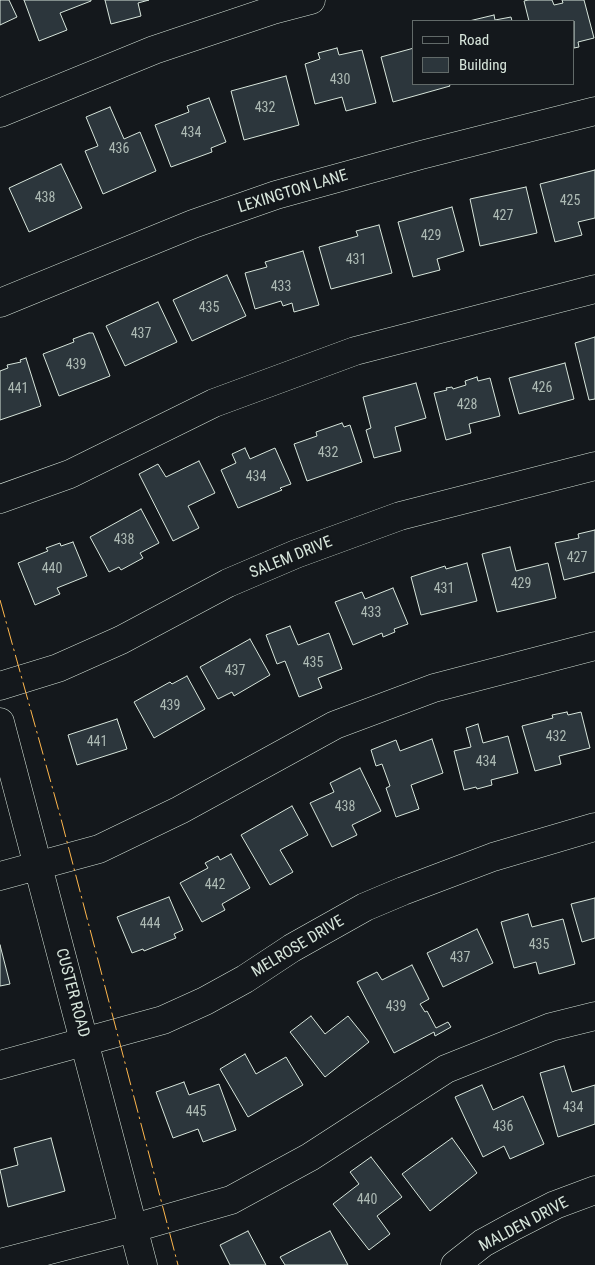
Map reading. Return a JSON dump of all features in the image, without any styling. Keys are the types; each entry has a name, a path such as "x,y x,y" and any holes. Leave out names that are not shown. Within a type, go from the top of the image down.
{"street":[{"path":"0,113 154,50 272,10 311,0"},
{"name":"LEXINGTON LANE","path":"0,303 193,224 276,195 421,155 595,111"},
{"path":"0,498 70,474 214,403 355,351 595,289"},
{"name":"SALEM DRIVE","path":"0,686 58,668 120,640 228,583 296,554 400,516 595,466"},
{"path":"0,876 99,849 180,810 335,726 434,688 595,646"},
{"name":"CUSTER ROAD","path":"0,722 143,1265"},
{"name":"MELROSE DRIVE","path":"0,1065 163,1020 206,1001 245,980 365,907 493,857 595,827"},
{"path":"0,1263 231,1200 310,1157 446,1069 551,1027 595,1016"},
{"name":"MALDEN DRIVE","path":"455,1265 483,1243 514,1226 555,1205 595,1190"}],"building":[{"path":"0,0 9,0 17,17 0,25"},
{"path":"24,0 91,1 60,13 67,30 39,41"},
{"path":"105,0 149,0 138,3 141,16 111,24"},
{"path":"552,0 554,5 563,3 562,0 584,0 594,38 578,42 579,47 575,48 575,20 529,20 524,1"},
{"path":"494,15 495,20 473,20"},
{"path":"511,17 512,20 495,20"},
{"path":"337,48 339,55 362,50 376,103 346,111 342,97 315,104 305,64 320,59 318,53"},
{"path":"412,49 412,85 450,86 393,102 381,57"},
{"path":"286,76 299,125 244,140 231,91"},
{"path":"209,98 226,142 211,148 212,152 171,167 155,125 189,112 187,106"},
{"path":"110,107 124,139 140,132 156,171 103,194 85,151 98,146 86,117"},
{"path":"61,164 82,208 29,232 9,188"},
{"path":"595,170 595,218 578,222 582,235 555,242 540,184"},
{"path":"526,187 537,233 480,246 470,199"},
{"path":"452,207 464,251 437,259 440,270 413,277 398,222"},
{"path":"379,225 392,273 331,289 319,247 358,236 356,231"},
{"path":"303,251 319,305 294,312 292,303 283,306 281,301 255,309 245,273 267,267 265,262"},
{"path":"227,275 246,316 192,341 173,300"},
{"path":"158,302 177,342 125,366 106,326"},
{"path":"93,333 110,376 59,396 43,354 74,342 73,339"},
{"path":"595,337 595,399 589,400 575,343"},
{"path":"26,358 41,406 0,420 0,371 8,368 7,365 21,362 20,360"},
{"path":"565,363 574,399 519,414 509,378"},
{"path":"477,377 478,381 490,378 500,416 469,424 471,433 446,440 434,393 447,390 446,388 452,387 453,389 466,385 465,381"},
{"path":"416,383 426,418 395,427 401,451 374,458 366,430 371,428 363,397"},
{"path":"342,423 344,427 350,425 362,462 307,481 294,444 317,436 316,432"},
{"path":"245,448 250,459 275,448 291,484 280,488 282,490 238,508 221,470 236,463 232,454"},
{"path":"199,461 215,493 188,506 199,528 173,541 139,474 158,464 166,477"},
{"path":"141,509 159,543 140,553 143,558 121,570 119,567 109,572 90,537"},
{"path":"595,530 595,572 564,580 555,543 579,538 578,534"},
{"path":"73,542 87,576 57,588 60,594 35,605 18,563 48,551 46,548 60,543 61,546"},
{"path":"510,547 516,571 548,563 556,598 497,612 482,554"},
{"path":"467,563 477,601 421,615 411,577 445,566 446,569"},
{"path":"393,588 408,624 394,629 395,632 383,637 382,633 353,645 335,602 362,592 365,599"},
{"path":"290,626 298,645 329,633 342,669 318,678 322,688 299,697 285,661 277,664 266,635"},
{"path":"250,639 270,675 234,696 232,692 218,699 200,667"},
{"path":"187,676 205,709 154,738 134,702 170,682 172,684"},
{"path":"567,712 568,715 581,712 590,748 559,756 561,764 535,771 522,726 553,718 552,715"},
{"path":"117,719 127,749 77,765 68,735"},
{"path":"478,724 483,743 508,736 518,773 491,780 492,785 464,790 454,751 471,747 466,728"},
{"path":"432,739 443,773 411,785 419,809 396,817 386,788 390,786 382,764 376,766 371,750 396,740 400,751"},
{"path":"360,768 381,811 352,825 357,835 332,847 310,803 334,792 330,783"},
{"path":"292,806 308,835 280,850 293,872 270,885 241,835"},
{"path":"231,854 250,888 222,904 225,910 202,922 180,883 208,868 205,863 218,856 220,860"},
{"path":"169,897 183,930 174,934 176,938 144,951 143,949 132,953 117,917"},
{"path":"595,898 595,938 582,942 571,904"},
{"path":"528,914 532,927 563,919 575,964 539,974 536,962 514,968 501,922"},
{"path":"477,929 493,963 443,987 427,953"},
{"path":"0,945 10,984 0,986"},
{"path":"412,965 429,999 420,1004 425,1012 427,1011 436,1028 448,1022 451,1027 435,1036 434,1032 394,1053 357,982 377,972 382,980"},
{"path":"311,1016 325,1034 348,1016 369,1042 325,1077 290,1032"},
{"path":"245,1054 256,1074 286,1057 303,1085 248,1117 220,1069"},
{"path":"564,1066 572,1092 595,1085 595,1124 558,1137 540,1073"},
{"path":"184,1082 189,1095 219,1084 236,1130 203,1142 198,1129 173,1138 156,1092"},
{"path":"482,1085 493,1110 523,1096 544,1144 510,1159 504,1146 483,1157 455,1097"},
{"path":"51,1138 65,1191 8,1207 0,1170 18,1165 14,1148"},
{"path":"452,1138 477,1173 430,1211 402,1174"},
{"path":"371,1157 402,1197 377,1216 390,1234 369,1250 333,1204 359,1184 350,1172"},
{"path":"248,1231 266,1265 230,1265 220,1245"},
{"path":"330,1231 348,1265 285,1265 280,1257"}],"power":[{"path":"0,600 60,815 178,1265"}]}
